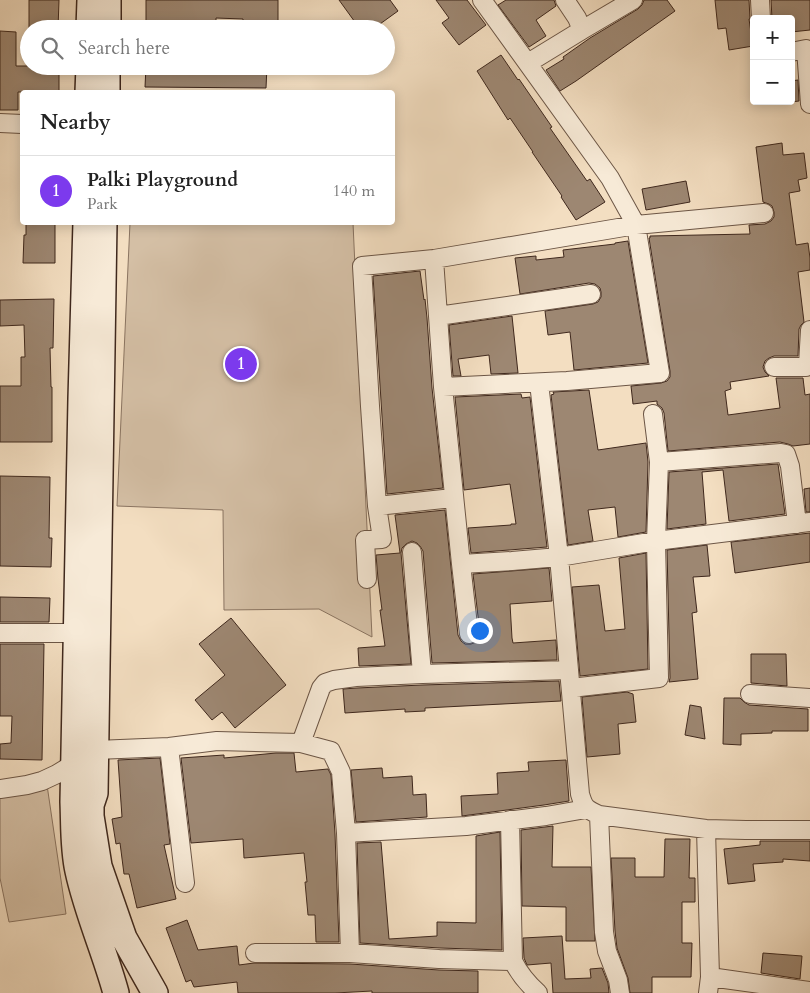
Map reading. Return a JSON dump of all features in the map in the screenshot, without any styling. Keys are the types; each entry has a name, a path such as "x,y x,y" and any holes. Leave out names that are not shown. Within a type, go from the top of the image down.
{"main road":[{"path":"90,0 90,20"},
{"path":"108,0 108,20"},
{"path":"88,90 89,75"},
{"path":"107,75 107,90"},
{"path":"86,225 88,542 96,750 95,793 91,805 91,816 99,866 124,938 155,993"},
{"path":"104,225 88,542 77,633 73,802 74,839 78,870 116,993"}],"street":[{"path":"443,387 660,373 636,225 610,178 482,0"},
{"path":"565,0 577,18 582,30"},
{"path":"528,63 633,0"},
{"path":"760,0 761,15"},
{"path":"795,51 806,49 810,104"},
{"path":"0,123 20,124"},
{"path":"368,579 365,540 382,539 377,506 362,266 434,259 636,225 764,213"},
{"path":"434,259 453,498 469,634"},
{"path":"438,316 591,294"},
{"path":"774,367 808,366 810,330"},
{"path":"539,382 559,557 580,794 582,802 592,812 604,932 607,951 618,980 620,993"},
{"path":"571,688 659,678 656,541 659,462 653,414"},
{"path":"461,564 559,557 656,541 803,523 786,454 659,462"},
{"path":"377,506 453,498"},
{"path":"412,552 422,674"},
{"path":"0,633 77,633"},
{"path":"302,743 321,688 325,683 334,680 422,674 569,670"},
{"path":"750,694 810,698"},
{"path":"0,789 42,781 96,750 169,747 217,741 302,743 331,751 340,772 346,833 350,953"},
{"path":"169,747 185,883"},
{"path":"346,833 466,826 592,812 706,829 810,830"},
{"path":"510,820 513,961 517,970 538,993"},
{"path":"706,829 709,985 810,990"},
{"path":"255,953 350,953 439,959 513,961"}],"shaded area":[{"path":"130,225 353,225 372,637 319,609 224,610 223,510 117,506"},
{"path":"47,785 66,914 9,922 0,878 0,795"}],"building":[{"path":"29,0 59,0 58,20 29,20"},
{"path":"146,0 278,0 278,20 216,18 216,20 146,20"},
{"path":"339,0 390,0 398,11 386,20 353,20"},
{"path":"436,0 467,0 486,25 459,45 442,23 449,18"},
{"path":"506,0 554,0 556,6 536,20 546,36 529,47 498,5"},
{"path":"644,0 667,0 675,11 560,91 546,70 564,59 563,57 590,38 638,9"},
{"path":"715,0 749,0 750,46 729,50 726,28 718,29"},
{"path":"771,0 810,0 810,30 795,32 795,15 772,15"},
{"path":"0,31 16,32 16,66 20,66 20,75 59,75 59,90 20,90 18,92 18,110 0,110"},
{"path":"501,55 552,127 550,128 587,181 590,179 605,202 576,220 533,152 510,118 508,120 477,71"},
{"path":"146,75 267,75 266,88 145,87"},
{"path":"795,80 798,80 799,101 795,102"},
{"path":"782,143 783,155 804,153 807,178 798,180 800,191 789,193 796,245 808,243 810,258 810,270 798,272 804,322 799,329 798,356 774,356 769,358 765,361 763,367 769,376 730,382 731,389 725,391 728,415 780,408 776,378 803,378 805,395 810,394 810,444 793,446 780,442 668,451 662,408 657,404 657,401 633,404 631,386 661,383 667,381 670,377 649,238 650,236 750,234 749,225 765,224 771,221 774,217 774,212 772,206 763,202 756,147"},
{"path":"686,181 690,202 646,210 642,189"},
{"path":"26,225 55,225 55,263 23,263 24,235 26,235"},
{"path":"628,241 648,363 574,370 570,332 548,335 545,311 598,302 601,297 600,288 595,284 589,283 520,294 515,258 536,256 536,260 564,257 563,250"},
{"path":"420,271 425,299 443,488 387,494 373,276"},
{"path":"54,299 53,348 50,348 52,442 0,442 0,386 21,386 21,357 25,357 24,325 0,326 0,300"},
{"path":"512,316 518,373 491,374 489,355 458,359 461,376 453,376 449,325"},
{"path":"589,390 598,450 646,443 648,462 646,532 618,537 615,507 588,510 593,541 568,545 551,395 554,394 553,392"},
{"path":"521,394 522,398 530,397 547,547 471,553 468,528 516,524 510,484 464,490 455,397"},
{"path":"778,464 785,514 729,521 723,470 702,472 706,524 667,529 669,472"},
{"path":"0,476 50,477 49,538 52,538 51,567 0,566"},
{"path":"810,488 810,512 806,512 804,489"},
{"path":"445,510 458,635 461,641 465,644 476,642 480,633 473,574 549,568 552,601 510,604 512,638 513,643 556,640 557,660 432,663 423,551 417,543 412,541 402,548 401,553 411,664 359,666 358,648 385,646 376,555 400,553 395,515"},
{"path":"810,533 810,562 735,573 731,542"},
{"path":"707,545 710,576 693,577 697,612 692,613 698,679 669,682 667,550"},
{"path":"646,553 648,669 580,676 572,587 599,585 605,631 625,629 619,558"},
{"path":"0,597 50,598 49,622 0,622"},
{"path":"231,618 286,685 235,728 222,712 212,720 195,700 225,675 199,644"},
{"path":"0,644 44,644 42,760 0,759 0,744 11,743 12,716 0,716"},
{"path":"751,654 786,654 787,686 751,683"},
{"path":"559,681 561,701 425,708 425,711 405,712 405,709 345,713 343,689"},
{"path":"627,692 633,694 636,722 618,724 620,754 587,757 582,697"},
{"path":"724,698 740,698 749,705 808,709 808,731 772,731 772,733 741,734 741,745 723,744"},
{"path":"690,705 701,707 705,739 685,735"},
{"path":"294,753 296,772 328,769 331,775 339,942 316,942 315,915 308,915 304,853 244,858 243,839 191,843 181,758 224,755 224,758"},
{"path":"160,758 170,844 164,845 176,899 137,908 129,874 124,874 120,843 116,844 112,819 122,817 118,760"},
{"path":"566,760 569,801 462,816 461,796 498,794 497,773 529,771 528,762"},
{"path":"382,768 383,778 412,776 413,795 426,794 427,817 356,822 351,770"},
{"path":"553,826 552,867 591,867 595,941 566,941 566,907 522,906 521,830"},
{"path":"500,832 502,950 360,943 357,843 381,842 389,939 437,936 437,922 476,923 476,836"},
{"path":"665,839 690,839 689,878 695,878 695,902 682,902 682,943 692,943 691,977 652,977 652,993 630,993 628,978 617,948 611,858 635,858 635,877 664,877"},
{"path":"760,841 810,841 810,861 783,859 783,862 753,864 755,881 728,884 724,849 760,845"},
{"path":"187,920 198,950 237,946 239,965 254,963 350,964 478,971 478,993 372,993 372,991 238,993 237,982 194,987 191,980 186,982 166,928"},
{"path":"562,936 565,979 591,978 590,969 602,968 608,983 609,993 553,993 551,963 527,965 524,958 523,938"},
{"path":"763,953 802,956 800,979 761,973"}],"place":[{"name":"Palki Playground","path":"241,364"}]}
